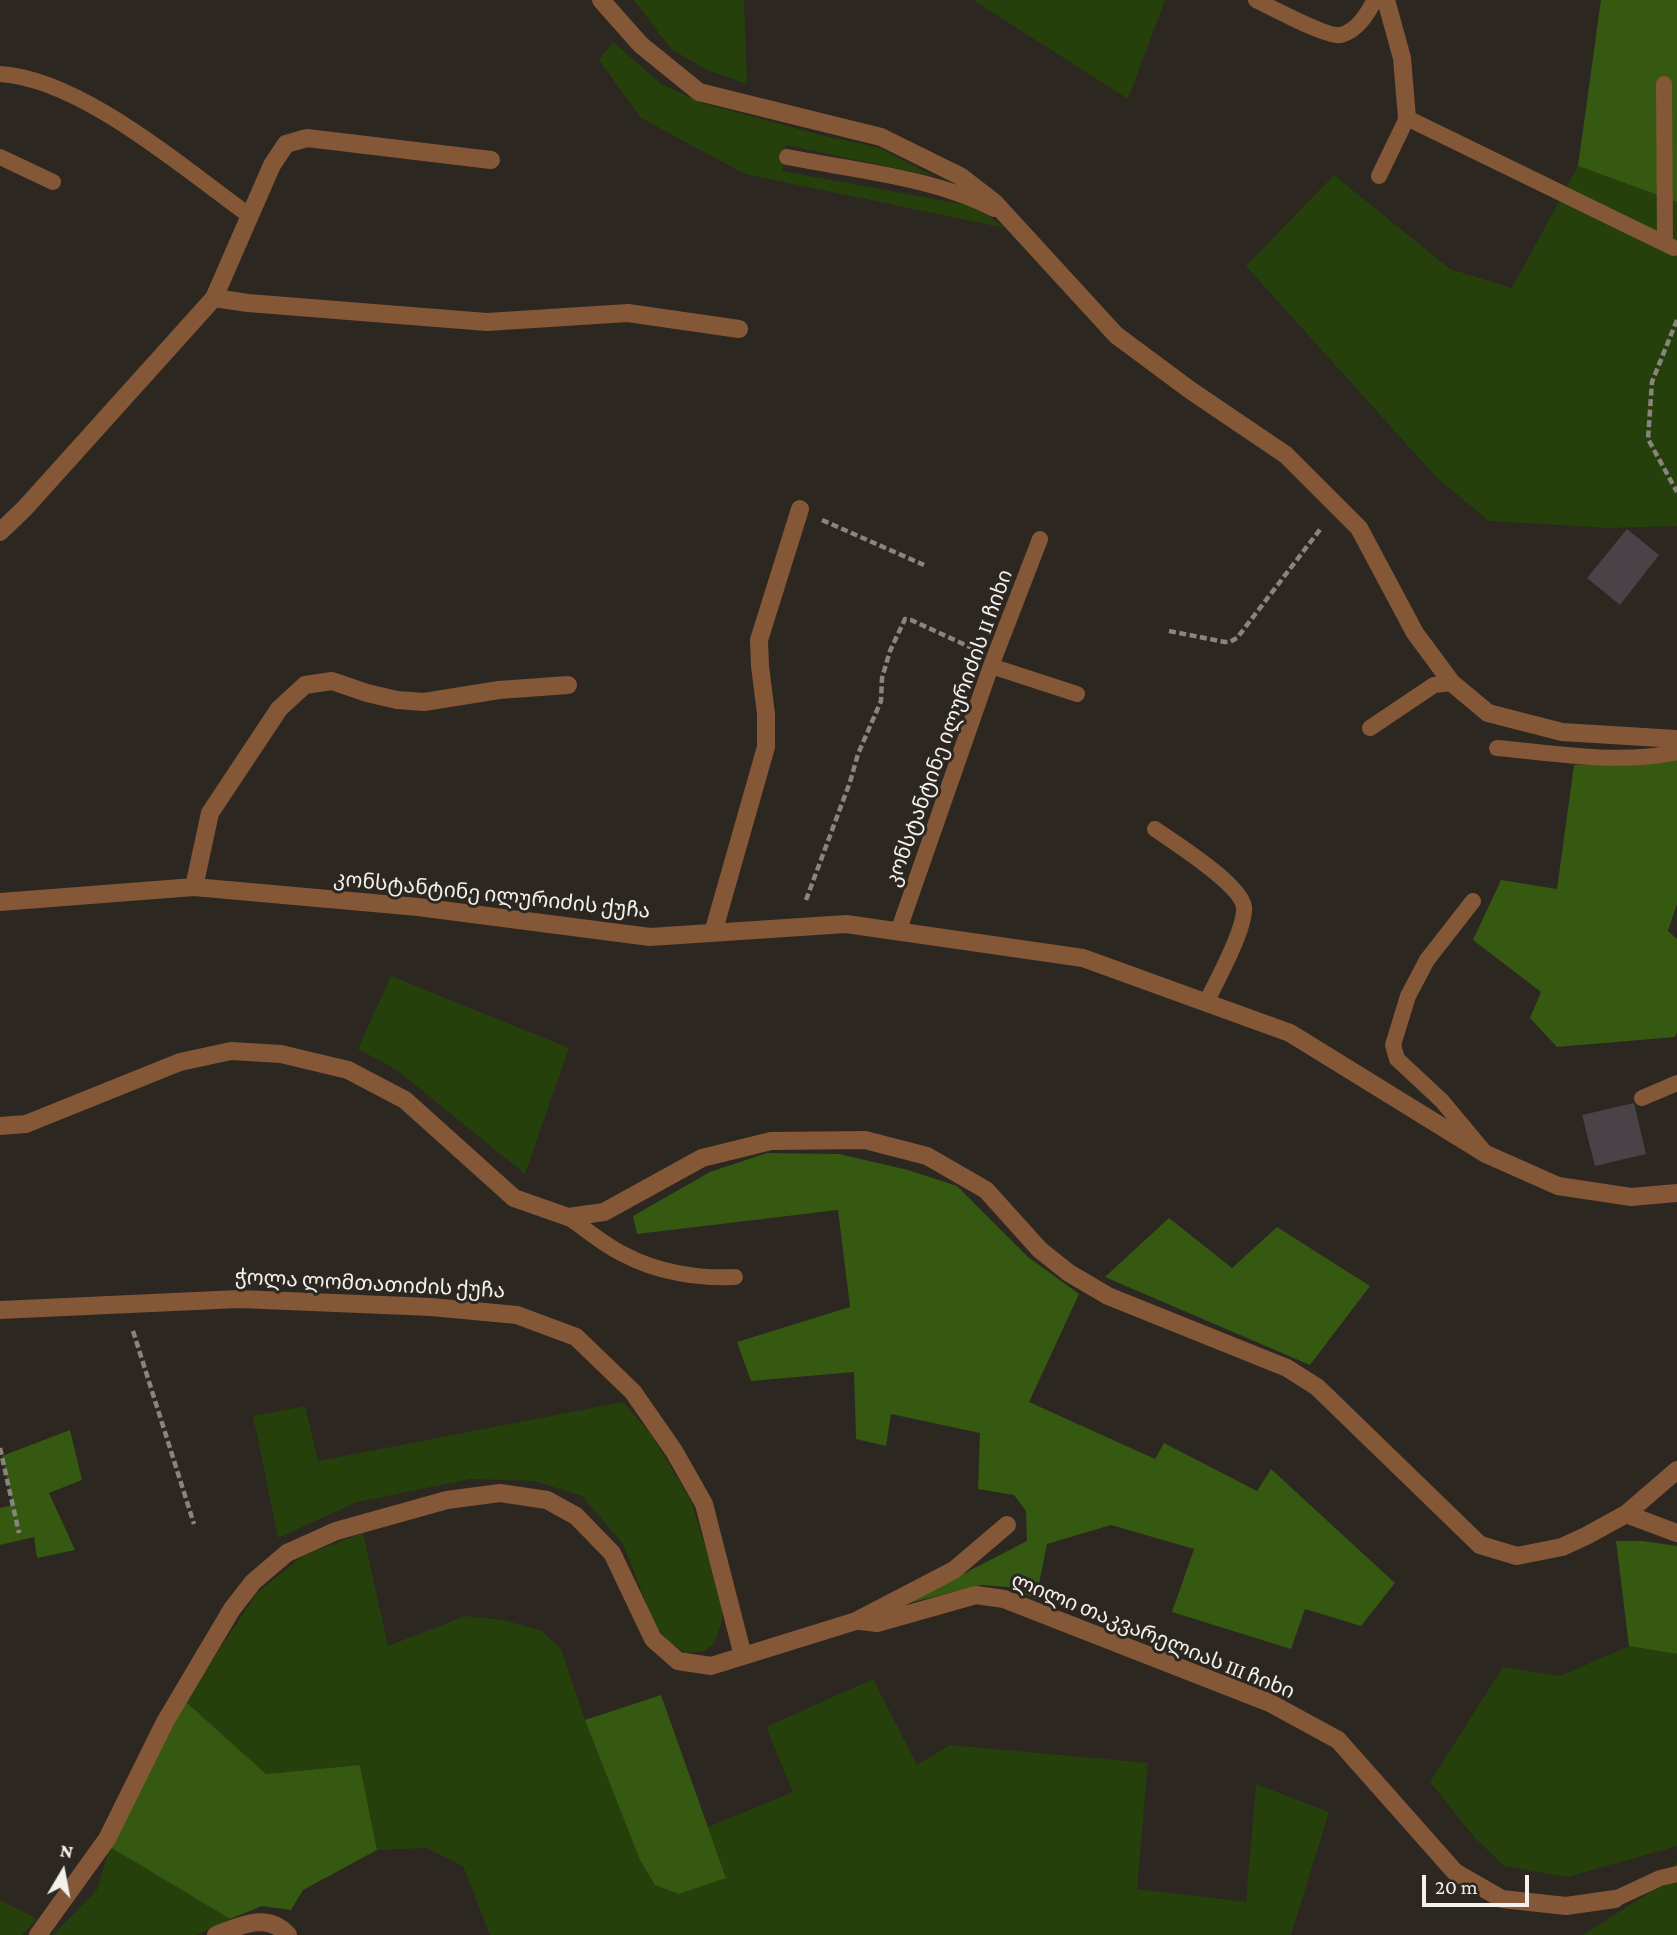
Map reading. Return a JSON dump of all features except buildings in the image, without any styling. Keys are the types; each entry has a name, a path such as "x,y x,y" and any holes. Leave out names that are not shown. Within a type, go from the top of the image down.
{"street":[{"path":"601,0 641,45 699,92 881,137 960,176 995,203 1116,335 1190,390 1286,455 1359,528 1415,633 1451,683 1488,713 1562,732 1677,740"},
{"path":"1386,0 1402,58 1406,118"},
{"path":"0,532 25,508 214,298 272,165 286,144 307,138 491,160"},
{"path":"214,298 487,322 628,313 739,330"},
{"path":"713,933 765,747 766,713 760,666 760,640 800,509"},
{"path":"194,887 210,813 279,709 305,685 332,681 377,695 424,702 499,690 568,685"},
{"name":"კონსტანტინე ილურიძის ქუჩა","path":"0,902 194,887 418,907 650,937 846,924 1083,958 1290,1033 1486,1154 1558,1186 1631,1197 1677,1194"},
{"path":"0,1126 26,1124 180,1062 231,1051 281,1054 348,1070 405,1100 513,1198 568,1217 604,1212 702,1158 771,1141 865,1140 927,1156 986,1190 1040,1250 1069,1273 1108,1296 1287,1368 1317,1387 1480,1545 1517,1556 1562,1548 1626,1514 1677,1470"},
{"name":"ჭოლა ლომთათიძის ქუჩა","path":"0,1310 239,1299 431,1307 517,1315 576,1337 633,1392 674,1451 704,1504 743,1656"},
{"path":"38,1935 107,1839 164,1722 232,1609 253,1582 288,1553 336,1531 447,1500 500,1493 547,1500 576,1516 612,1553 653,1639 678,1661 712,1666 856,1621 954,1570 1007,1525"},
{"path":"1626,1514 1677,1533"},
{"name":"ლილი თაკვარელიას III ჩიხი","path":"856,1621 877,1623 976,1595 1004,1599 1270,1703 1338,1740 1455,1872 1502,1899 1566,1906 1615,1899"},
{"path":"216,1935 260,1921 279,1925 288,1935"}],"lane":[{"path":"1256,0 1322,32 1339,36 1355,28 1375,0"},
{"path":"0,74 40,82 106,111 250,216"},
{"path":"1379,176 1406,118 1669,246 1664,85"},
{"path":"0,157 53,182"},
{"path":"787,157 946,188 1008,217"},
{"name":"კონსტანტინე ილურიძის II ჩიხი","path":"898,932 993,662 1040,539"},
{"path":"993,662 1077,694"},
{"path":"1370,728 1434,685 1451,683"},
{"path":"1497,748 1603,757 1661,756 1677,752"},
{"path":"1155,829 1225,880 1240,897 1244,907 1235,940 1206,1003"},
{"path":"1473,901 1427,960 1408,996 1394,1045 1397,1059 1442,1101 1486,1154"},
{"path":"1642,1098 1677,1083"},
{"path":"568,1217 623,1255 670,1271 715,1278 734,1277"},
{"path":"1615,1899 1660,1878 1677,1874"}],"path":[{"path":"1677,320 1652,382 1648,439 1677,492"},
{"path":"1169,631 1225,642 1237,638 1339,508"},
{"path":"800,509 924,565"},
{"path":"796,927 858,754 881,701 887,660 902,623 905,619 911,620 993,662"},
{"path":"124,1304 194,1524"},
{"path":"0,1448 19,1534"}],"green space":[{"path":"634,0 744,0 747,84 705,69 671,49"},
{"path":"973,0 1165,0 1128,99"},
{"path":"1601,0 1677,0 1677,202 1578,166"},
{"path":"613,42 661,84 705,104 880,148 933,176 786,145 782,171 973,206 1005,228 745,174 641,118 599,60"},
{"path":"1578,166 1677,202 1677,526 1609,528 1489,521 1437,478 1246,266 1334,175 1450,269 1512,288"},
{"path":"1677,759 1677,904 1668,931 1677,939 1675,1037 1557,1047 1530,1018 1541,992 1473,940 1501,880 1557,889 1574,765"},
{"path":"391,976 569,1048 525,1174 397,1070 358,1049"},
{"path":"767,1153 839,1154 908,1170 957,1186 1028,1257 1079,1294 1029,1402 1155,1459 1164,1443 1257,1491 1271,1469 1395,1583 1361,1626 1305,1609 1291,1649 1172,1612 1194,1549 1111,1525 1047,1544 1036,1599 1009,1587 981,1585 905,1604 1027,1541 1026,1511 1014,1495 978,1489 980,1433 891,1414 886,1446 856,1439 854,1372 751,1381 737,1342 850,1307 838,1210 637,1234 633,1216 710,1172"},
{"path":"1169,1218 1232,1268 1277,1227 1370,1286 1310,1365 1105,1277"},
{"path":"623,1402 651,1434 691,1501 722,1601 722,1621 715,1642 704,1651 685,1653 667,1640 654,1623 623,1544 582,1496 534,1481 471,1479 357,1502 278,1538 253,1416 305,1406 318,1461"},
{"path":"70,1430 82,1480 49,1493 75,1550 37,1558 34,1537 0,1545 0,1508 13,1505 2,1456"},
{"path":"363,1533 388,1646 465,1616 503,1620 542,1631 561,1649 585,1720 726,1878 708,1827 793,1792 766,1727 873,1679 917,1765 950,1745 1148,1763 1137,1889 1246,1902 1256,1784 1329,1812 1291,1935 490,1935 463,1866 426,1848 377,1850 360,1765 266,1774 185,1701 257,1593 304,1555"},
{"path":"1616,1541 1643,1541 1677,1546 1677,1654 1629,1646"},
{"path":"1629,1646 1677,1654 1677,1846 1567,1877 1504,1866 1474,1837 1430,1782 1503,1667 1560,1676"},
{"path":"661,1695 726,1878 679,1894 655,1885 640,1860 585,1720"},
{"path":"185,1701 266,1774 360,1765 377,1850 303,1890 291,1910 262,1906 230,1919 110,1847"},
{"path":"110,1847 230,1919 197,1935 53,1935 97,1890"},
{"path":"1677,1860 1677,1935 1583,1935 1672,1878"},
{"path":"0,1900 37,1919 22,1935 0,1935"}]}
